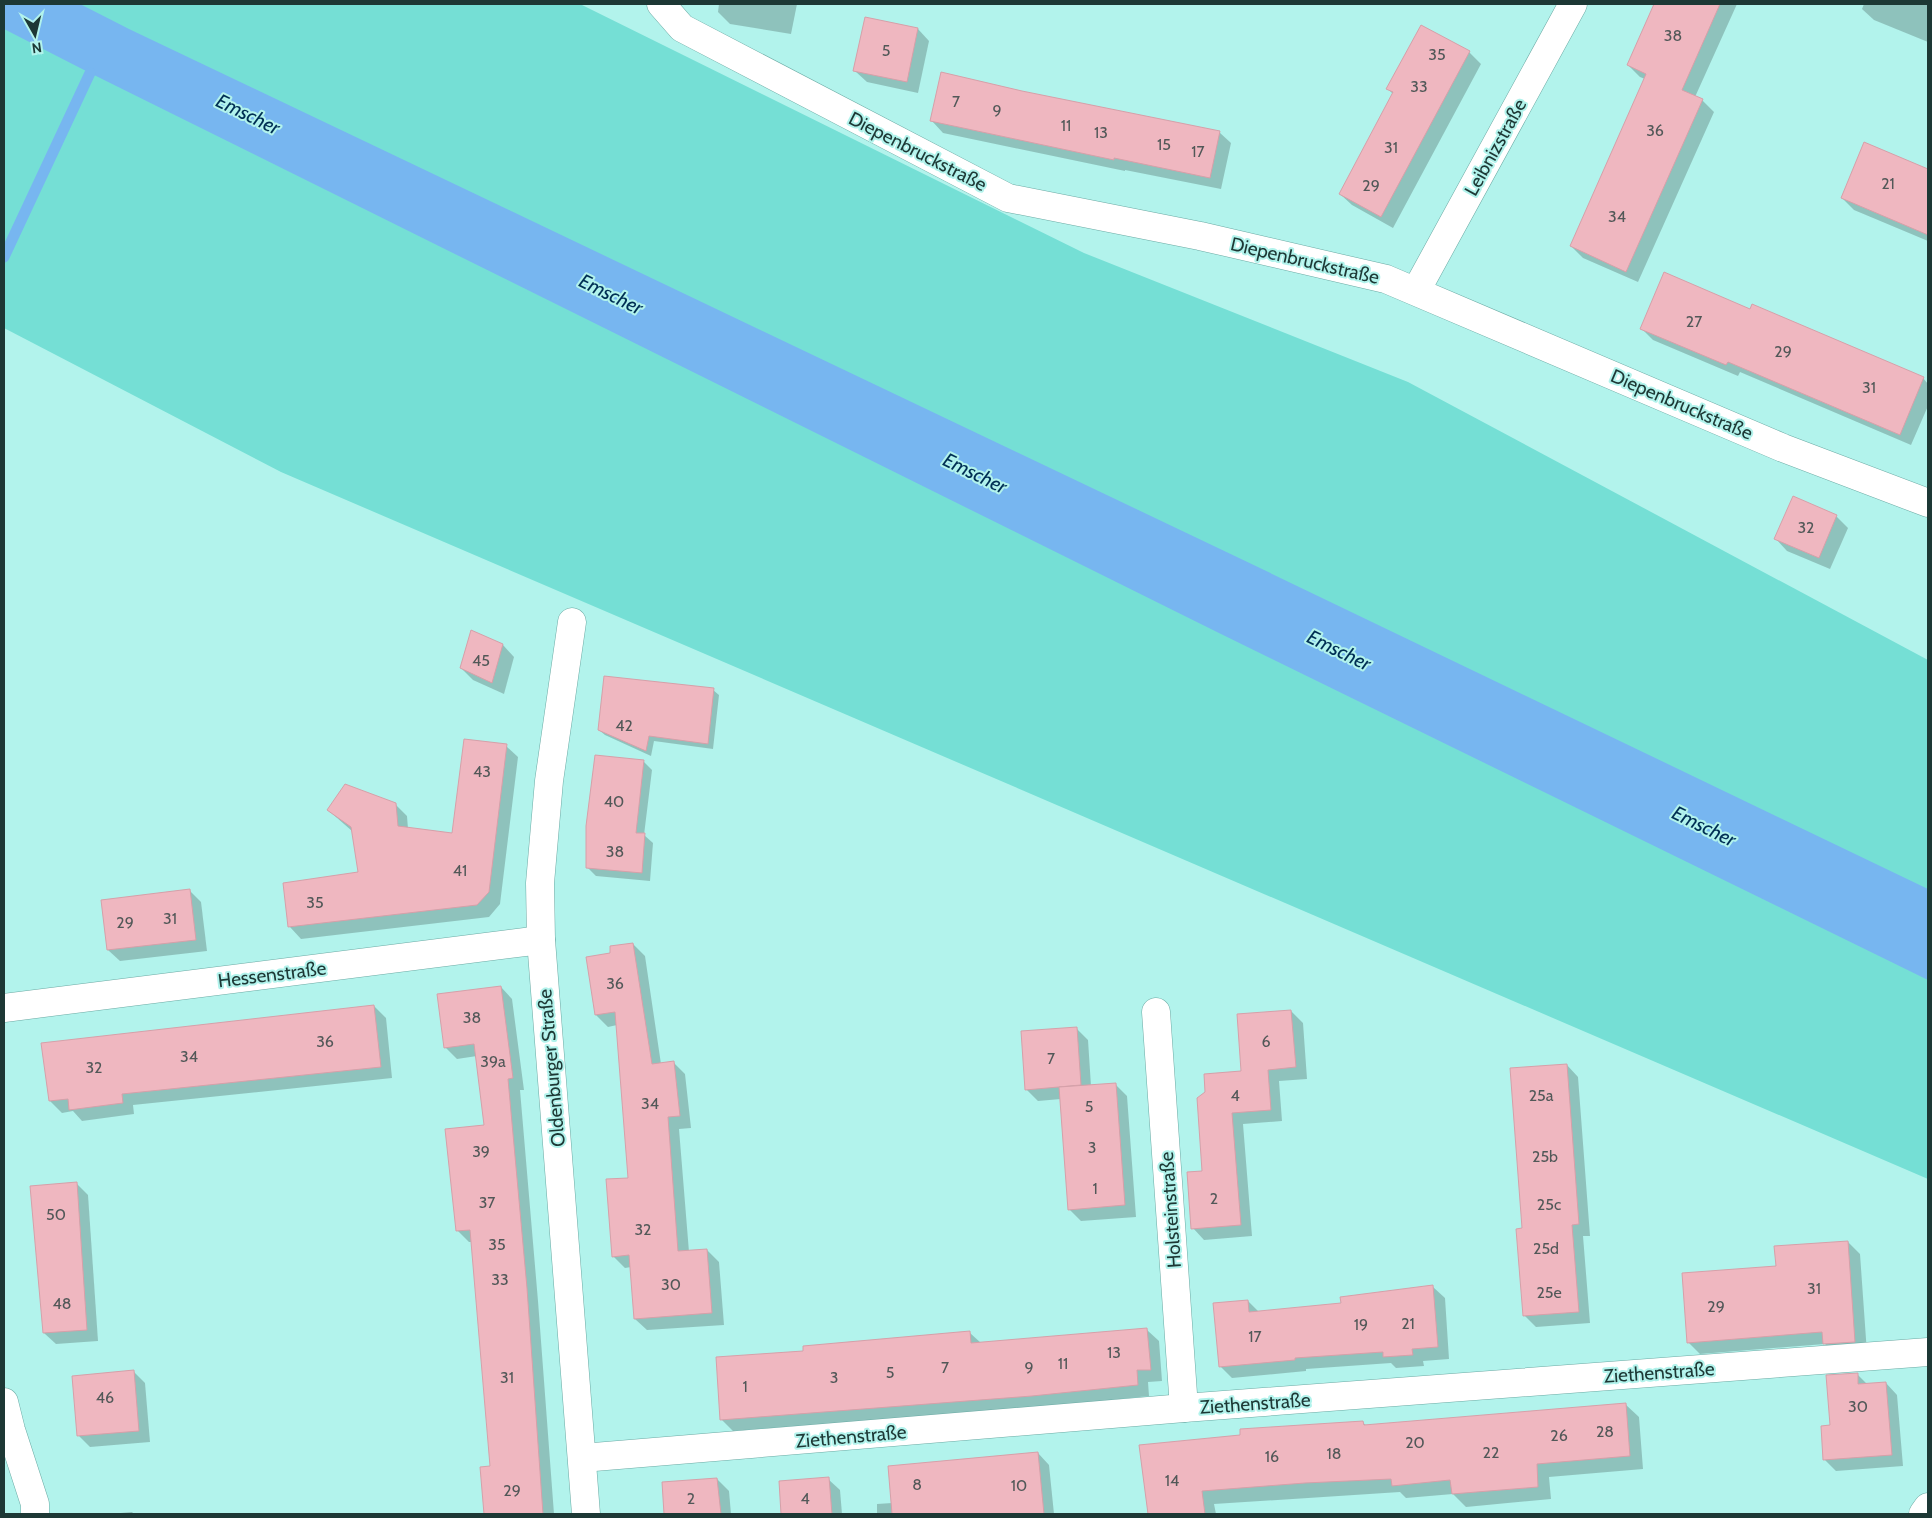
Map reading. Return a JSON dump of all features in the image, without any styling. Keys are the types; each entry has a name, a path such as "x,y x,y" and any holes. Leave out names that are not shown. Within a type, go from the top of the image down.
{"street":[{"name":"Diepenbruckstraße","path":"662,4 682,28 1008,198 1209,238 1386,279 1783,448 1925,496"},
{"name":"Leibnizstraße","path":"1416,291 1573,4"},
{"name":"Oldenburger Straße","path":"572,622 549,781 540,883 541,940 586,1514"},
{"name":"Hessenstraße","path":"4,1008 541,940"},
{"name":"Holsteinstraße","path":"1156,1012 1184,1408"},
{"name":"Ziethenstraße","path":"582,1458 1184,1408 1928,1352"},
{"path":"4,1402 10,1430 36,1514"},
{"path":"1923,1514 1928,1507"}],"shaded area":[{"path":"4,4 580,4 1084,253 1408,382 1928,660 1928,1179 281,472 4,328"}],"water":[{"name":"Emscher","path":"4,4 80,4 1928,889 1928,980 1221,634 90,73 4,29"}],"building":[{"path":"1654,4 1720,4 1682,90 1703,99 1626,272 1570,246 1646,74 1627,65"},
{"path":"865,17 918,28 907,82 853,71"},
{"path":"1421,25 1470,51 1381,217 1339,194 1393,92 1386,89"},
{"path":"941,72 1022,91 1220,131 1210,178 1114,158 1114,160 930,121"},
{"path":"1864,142 1928,169 1928,235 1841,198"},
{"path":"1664,272 1750,309 1752,304 1924,377 1900,435 1728,362 1726,365 1640,329"},
{"path":"1793,496 1837,515 1819,558 1774,539"},
{"path":"471,630 503,644 492,683 460,668"},
{"path":"604,676 714,688 708,744 649,736 646,751 598,730"},
{"path":"464,739 507,744 489,892 477,905 288,927 283,883 358,872 351,827 327,810 345,784 396,803 398,826 452,833"},
{"path":"595,755 644,760 636,833 645,833 642,873 586,868 586,826"},
{"path":"190,889 196,940 107,950 101,900"},
{"path":"633,943 652,1064 674,1061 680,1116 668,1117 678,1251 707,1249 712,1313 634,1319 629,1255 612,1257 606,1179 628,1178 615,1012 595,1015 586,957 610,953 610,946"},
{"path":"501,986 513,1078 508,1079 527,1288 543,1514 484,1514 480,1467 490,1466 470,1230 456,1231 445,1129 484,1125 474,1044 444,1048 437,994"},
{"path":"374,1005 381,1067 122,1094 123,1103 69,1110 68,1099 49,1101 41,1043"},
{"path":"1291,1010 1296,1067 1268,1070 1271,1110 1232,1113 1241,1225 1191,1229 1187,1172 1202,1171 1197,1098 1205,1092 1204,1074 1241,1071 1237,1014"},
{"path":"1077,1027 1081,1085 1025,1090 1021,1031"},
{"path":"1567,1064 1579,1224 1572,1225 1579,1312 1523,1316 1516,1229 1522,1228 1510,1068"},
{"path":"1116,1083 1125,1205 1068,1210 1059,1087"},
{"path":"77,1182 87,1330 43,1333 30,1186"},
{"path":"1848,1241 1855,1342 1823,1344 1822,1332 1687,1343 1682,1273 1776,1266 1774,1246"},
{"path":"1433,1285 1438,1347 1412,1349 1413,1355 1383,1357 1383,1352 1295,1358 1295,1360 1219,1367 1213,1303 1248,1300 1249,1312 1341,1303 1340,1297"},
{"path":"1147,1328 1151,1370 1137,1370 1138,1385 1032,1396 720,1420 716,1357 803,1351 803,1346 970,1331 971,1343"},
{"path":"134,1370 139,1431 77,1436 72,1376"},
{"path":"1858,1373 1858,1384 1886,1382 1892,1455 1823,1460 1821,1426 1830,1425 1826,1375"},
{"path":"1626,1403 1630,1456 1537,1464 1538,1487 1452,1494 1450,1480 1392,1486 1391,1479 1305,1483 1202,1491 1205,1514 1148,1514 1139,1445 1240,1435 1240,1429 1363,1421 1364,1425"},
{"path":"1038,1452 1044,1514 892,1514 888,1466"},
{"path":"829,1477 832,1514 781,1514 779,1481"},
{"path":"717,1478 721,1514 664,1514 662,1482"}],"waterway":[{"path":"4,257 90,73"}]}
